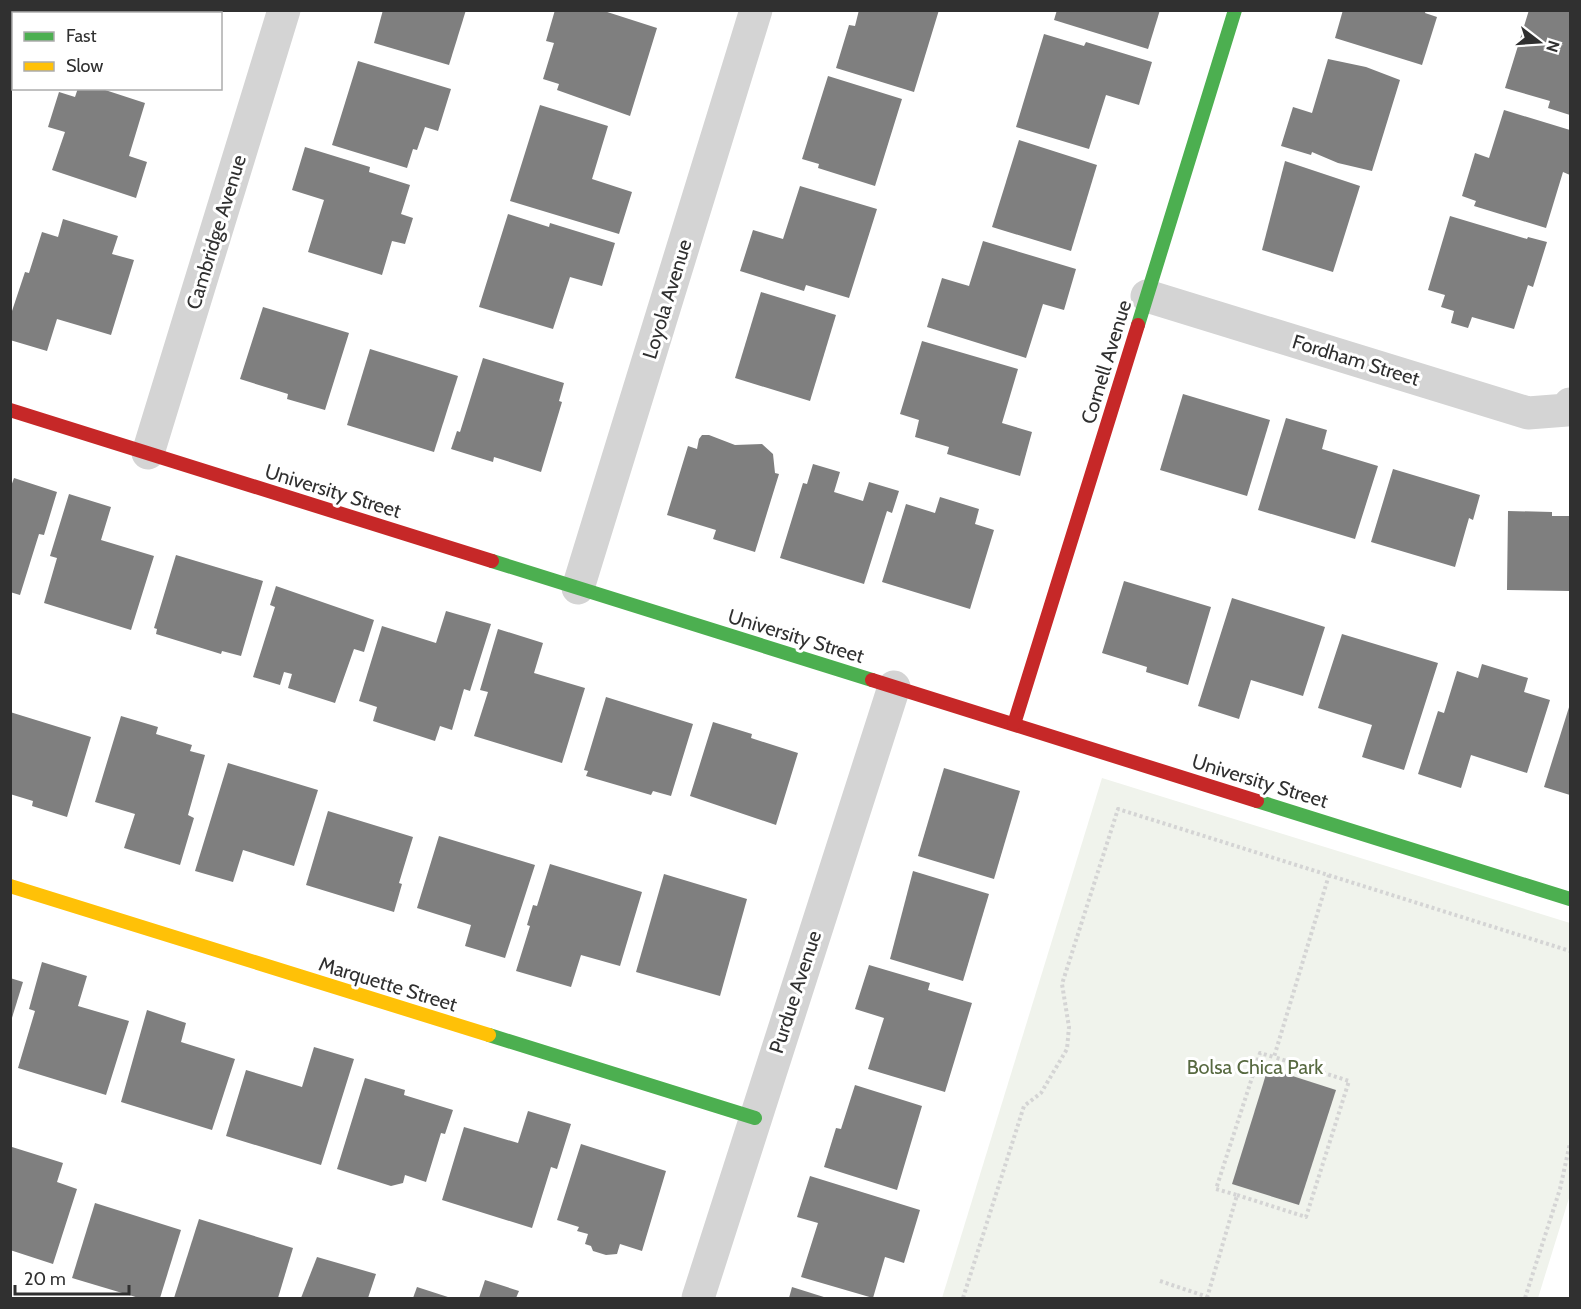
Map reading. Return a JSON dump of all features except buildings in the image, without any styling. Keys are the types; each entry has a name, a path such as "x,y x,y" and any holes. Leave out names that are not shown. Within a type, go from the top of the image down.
{"street":[{"name":"Cambridge Avenue","path":"148,453 284,10"},
{"name":"Loyola Avenue","path":"578,588 756,10"},
{"name":"Cornell Avenue","path":"1014,724 1235,10"},
{"name":"Fordham Street","path":"1147,296 1528,412 1569,407"},
{"name":"University Street","path":"10,410 1570,899"},
{"name":"Purdue Avenue","path":"698,1299 894,687"},
{"name":"Marquette Street","path":"10,886 755,1118"}],"path":[{"path":"963,1299 1024,1106 1041,1093 1067,1049 1069,1027 1062,984 1118,809 1570,951"},
{"path":"1274,1057 1329,875"},
{"path":"1260,1053 1274,1057 1349,1081 1306,1217 1216,1189 1260,1053"},
{"path":"1525,1299 1560,1189 1570,1143"},
{"path":"1160,1281 1208,1298 1237,1196"}],"green space":[{"name":"Bolsa Chica Park","path":"1102,778 1570,923 1570,1195 1538,1298 942,1298"}],"traffic: fast":[{"path":"1138,325 1235,10"},
{"path":"492,561 872,680"},
{"path":"1257,801 1570,899"},
{"path":"489,1035 755,1118"}],"traffic: slow":[{"path":"10,886 489,1035"}],"traffic: jam":[{"path":"1014,724 1138,325"},
{"path":"10,410 492,561"},
{"path":"872,680 1257,801"}]}
